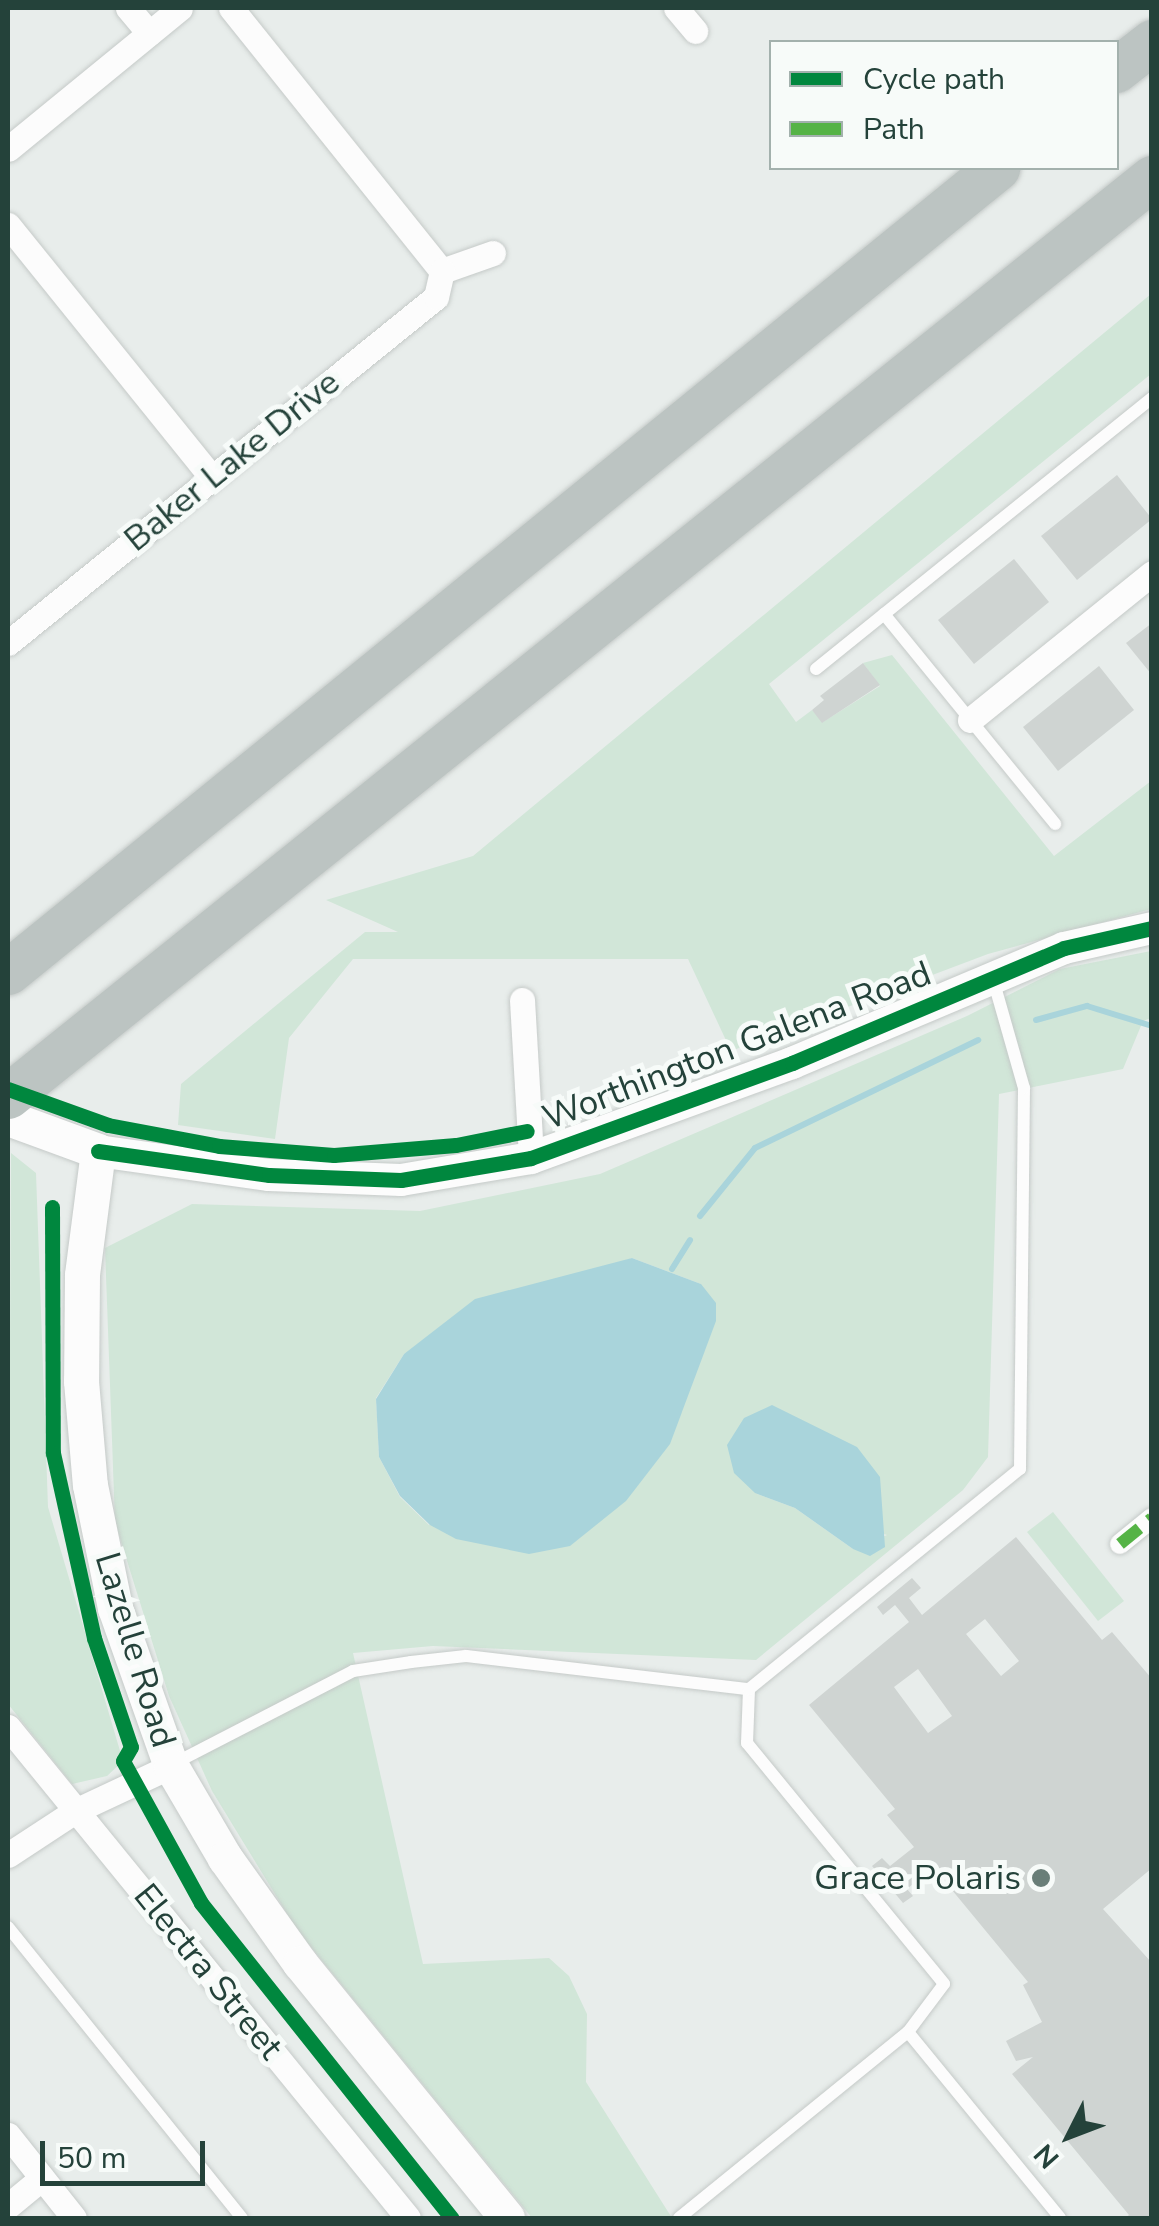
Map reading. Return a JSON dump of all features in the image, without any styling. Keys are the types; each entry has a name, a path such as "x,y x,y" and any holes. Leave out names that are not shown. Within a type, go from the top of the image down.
{"highway":[{"path":"1119,68 1152,42"},
{"path":"8,972 995,170"},
{"path":"8,1096 1152,178"},
{"path":"8,955 107,892"}],"main road":[{"name":"Worthington Galena Road","path":"8,1118 98,1150"},
{"name":"Lazelle Road","path":"98,1150 82,1275 81,1381 90,1485 115,1608 171,1766 225,1858 300,1963 507,2218"}],"street":[{"path":"128,8 149,33"},
{"path":"8,149 180,8"},
{"path":"231,8 442,272 493,254"},
{"path":"676,8 695,31"},
{"path":"8,225 212,477"},
{"name":"Baker Lake Drive","path":"8,643 436,297 442,272"},
{"path":"970,720 1152,572"},
{"name":"Worthington Galena Road","path":"98,1150 213,1170 401,1180 531,1158 792,1063 1064,948 1152,928"},
{"path":"522,1000 531,1158"},
{"path":"1120,1544 1152,1518"},
{"name":"Electra Street","path":"8,1727 408,2218"},
{"path":"8,1855 75,1810 171,1766"},
{"path":"8,2136 74,2218"},
{"path":"8,2206 42,2178"}],"lane":[{"path":"816,669 1152,398"},
{"path":"884,614 1055,824"},
{"path":"171,1766 353,1671 411,1662 466,1656 749,1689 1020,1469 1024,1088 993,977"},
{"path":"679,2218 908,2032 944,1984 748,1743 749,1689"},
{"path":"8,1928 242,2218"},
{"path":"908,2032 1060,2218"}],"green space":[{"path":"1151,294 1151,374 769,684 796,722 812,710 823,722 880,686 863,663 892,655 1054,856 1151,781 1151,909 988,954 731,1051 688,959 353,959 289,1038 275,1139 178,1125 181,1084 365,932 398,932 326,900 473,856"},
{"path":"1151,951 1151,1018 1143,1021 1123,1069 999,1094 988,1457 963,1490 756,1660 433,1646 353,1653 423,1964 549,1958 569,1976 587,2014 586,2082 672,2218 532,2218 297,1930 212,1791 169,1696 115,1522 105,1248 192,1204 420,1211 600,1174 967,1016 1060,969","holes":["632,1258 701,1284 429,1525 400,1497 379,1457 376,1398 404,1354","755,1493 887,1535 853,1549 795,1508"]},
{"path":"11,1153 36,1173 48,1507 123,1761 107,1776 72,1784 8,1704"},
{"path":"1053,1512 1124,1601 1098,1621 1027,1532"}],"water":[{"path":"632,1258 701,1284 716,1303 716,1321 670,1444 626,1501 570,1546 529,1554 456,1539 430,1525 400,1496 379,1457 376,1399 404,1354 475,1299"},
{"path":"772,1405 857,1447 880,1477 885,1547 870,1556 853,1549 795,1508 755,1493 734,1473 727,1445 744,1418"}],"building":[{"path":"1117,475 1152,519 1077,580 1041,536"},
{"path":"1014,559 1049,602 974,664 938,620"},
{"path":"1152,623 1152,675 1126,643"},
{"path":"863,663 880,685 822,723 812,710 824,700 820,696"},
{"path":"1099,666 1134,710 1058,771 1023,727"},
{"name":"Grace Polaris","path":"1016,1537 1102,1640 1112,1632 1152,1679 1152,1868 1103,1909 1152,1963 1152,2218 1125,2218 1129,2215 1012,2074 1033,2057 1016,2061 1006,2041 1042,2022 1023,1985 1028,1982 933,1867 907,1889 913,1896 903,1903 872,1866 882,1858 890,1866 914,1847 887,1815 895,1809 809,1705 909,1622 895,1605 883,1615 877,1607 912,1578 921,1588 909,1598 922,1615","holes":["985,1619 1019,1661 1001,1676 966,1634","918,1669 952,1716 928,1733 894,1687"]}],"waterway":[{"path":"1036,1020 1087,1006 1152,1026"},
{"path":"700,1216 755,1148 978,1040"},
{"path":"672,1269 690,1240"}],"marked path":[{"path":"1120,1544 1152,1518"}],"cycle path":[{"path":"98,1151 269,1175 401,1180 531,1158 792,1063 1064,948 1152,928"},
{"path":"8,1089 108,1125 219,1146 334,1155 456,1145 527,1131"},
{"path":"52,1207 53,1453 94,1638 131,1747 123,1761 201,1903 452,2218"}],"place":[{"name":"Grace Polaris","path":"1041,1878"}]}
